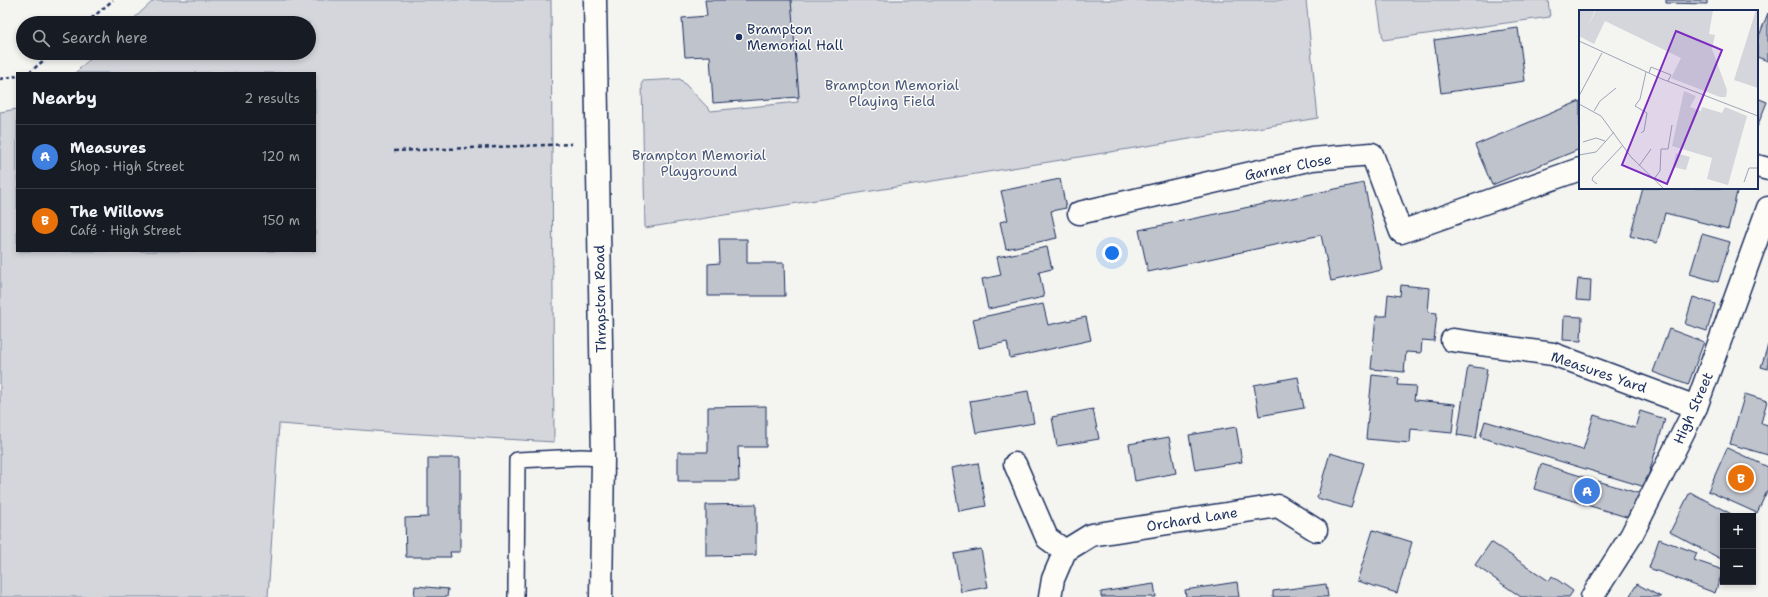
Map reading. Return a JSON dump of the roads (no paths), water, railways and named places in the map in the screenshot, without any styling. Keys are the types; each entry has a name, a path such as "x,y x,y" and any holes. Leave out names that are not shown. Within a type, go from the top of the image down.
{"street":[{"name":"Thrapston Road","path":"595,0 603,458 600,597"},
{"name":"Garner Close","path":"1079,213 1312,159 1372,154 1401,232 1579,168"},
{"path":"1758,166 1768,169"},
{"name":"High Street","path":"1592,597 1631,536 1696,406 1768,208"},
{"name":"Measures Yard","path":"1452,340 1553,354 1696,406"},
{"path":"1015,464 1047,538 1065,551 1053,579 1050,597"},
{"name":"Orchard Lane","path":"1065,551 1091,534 1278,506 1316,530"}],"lane":[{"path":"516,597 516,460 581,457 603,458"}],"place":[{"name":"Brampton Memorial Hall","path":"739,37"},
{"name":"The Willows","path":"1741,478"},
{"name":"Measures","path":"1587,491"}],"park label":[{"name":"Brampton Memorial Playing Field","path":"892,94"},
{"name":"Brampton Memorial Playground","path":"699,164"}]}
